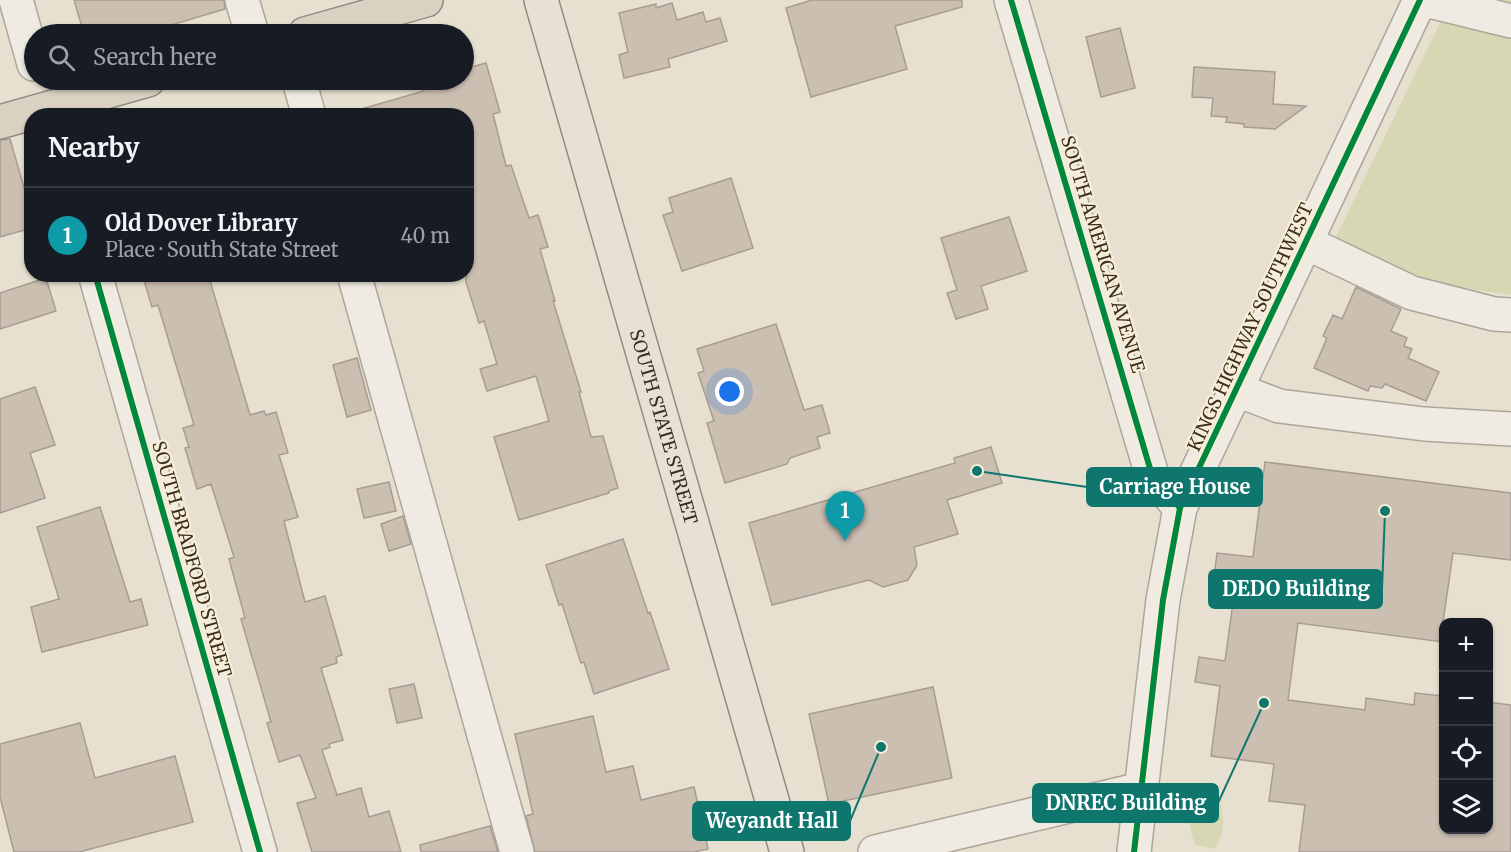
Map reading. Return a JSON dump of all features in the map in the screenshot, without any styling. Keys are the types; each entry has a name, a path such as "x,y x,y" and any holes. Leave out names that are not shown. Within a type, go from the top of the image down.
{"highway":[{"path":"341,24 426,0"},
{"path":"30,108 45,101 99,90"},
{"path":"0,122 24,111"}],"main road":[{"name":"SOUTH STATE STREET","path":"541,0 787,852"}],"street":[{"path":"16,0 24,28"},
{"path":"242,0 249,24"},
{"name":"SOUTH AMERICAN AVENUE","path":"1011,0 1152,474 1180,508"},
{"name":"KINGS HIGHWAY SOUTHWEST","path":"1134,852 1163,600 1180,508 1420,0"},
{"path":"1425,0 1511,21"},
{"path":"302,90 307,108"},
{"path":"1307,243 1412,293 1494,314 1511,315"},
{"name":"SOUTH BRADFORD STREET","path":"97,282 260,852"},
{"path":"356,282 518,852"},
{"path":"1237,390 1279,406 1424,424 1511,429"},
{"path":"875,852 1142,789"}],"green space":[{"path":"1451,0 1511,0 1511,295 1422,282 1334,241"},
{"path":"1219,796 1223,823 1215,849 1195,845 1190,826 1191,803"}],"building":[{"path":"74,0 224,0 225,9 175,24 81,24"},
{"path":"812,0 962,0 962,7 895,26 907,69 811,97 786,8"},
{"path":"672,3 677,20 703,12 706,22 720,18 727,41 668,59 670,67 624,78 619,55 628,52 619,13 656,4 656,8"},
{"path":"1120,28 1135,88 1101,97 1086,37"},
{"path":"486,63 500,112 493,114 506,166 511,165 529,218 538,215 548,247 540,249 555,301 553,301 581,392 579,392 591,437 603,436 618,488 609,493 519,520 494,437 549,421 536,376 487,391 480,369 497,364 484,321 479,323 466,282 474,282 474,108 364,108 424,90 474,90 474,66"},
{"path":"1194,67 1275,72 1273,104 1306,106 1275,129 1244,127 1244,124 1226,122 1227,117 1211,116 1213,98 1192,97"},
{"path":"10,139 24,187 24,230 0,237 0,140"},
{"path":"731,178 753,248 682,271 663,215 673,212 669,198"},
{"path":"1009,217 1027,271 981,286 988,309 956,319 947,293 957,290 941,238"},
{"path":"34,282 47,282 56,311 0,329 0,293"},
{"path":"144,282 210,282 250,415 264,411 266,415 276,412 288,453 279,455 298,517 284,521 305,602 325,596 342,655 336,657 337,663 321,668 343,740 329,744 330,747 322,750 337,795 361,788 369,817 389,811 401,852 312,852 297,803 316,798 300,755 279,762 267,723 271,722 241,619 245,618 229,559 234,557 211,484 197,489 185,448 189,447 183,428 194,425 158,305 152,307"},
{"path":"1356,287 1401,309 1391,331 1407,338 1404,346 1412,349 1408,358 1439,372 1426,401 1385,384 1382,388 1370,386 1368,391 1314,368 1327,338 1323,336 1333,315 1342,319"},
{"path":"776,324 804,410 822,405 830,433 817,437 820,448 790,458 787,464 725,483 707,423 714,421 698,373 704,371 697,349"},
{"path":"357,358 371,410 347,417 333,365"},
{"path":"35,387 55,445 30,453 45,498 0,513 0,399"},
{"path":"991,447 1002,483 947,500 958,534 914,547 917,565 908,580 883,587 869,580 772,605 749,523 955,463 954,458"},
{"path":"1265,462 1511,493 1511,560 1453,553 1444,618 1439,618 1439,641 1298,623 1288,700 1365,710 1366,698 1414,705 1415,693 1439,696 1439,834 1493,834 1493,703 1511,705 1511,852 1299,852 1305,805 1269,801 1274,764 1211,756 1220,686 1195,682 1199,657 1225,661 1236,580 1214,577 1217,553 1253,557"},
{"path":"389,482 396,511 364,518 357,489"},
{"path":"100,507 130,602 141,599 148,625 42,652 31,607 59,599 37,527"},
{"path":"403,516 411,544 389,551 381,524"},
{"path":"623,539 669,669 594,694 546,565"},
{"path":"414,684 422,718 397,723 389,689"},
{"path":"933,687 952,778 829,804 809,714"},
{"path":"593,716 606,772 633,766 641,800 694,787 708,849 693,852 535,852 526,816 533,814 515,734"},
{"path":"80,723 95,778 175,756 193,822 79,852 14,852 0,797 0,744"},
{"path":"490,826 498,852 421,852 420,845"}],"cycle path":[{"path":"1011,0 1152,475 1180,508"},
{"path":"1134,852 1163,600 1180,508 1420,0"},
{"path":"97,282 260,852"}],"place":[{"name":"Carriage House","path":"977,471"},
{"name":"DEDO Building","path":"1385,511"},
{"name":"Old Dover Library","path":"845,541"},
{"name":"DNREC Building","path":"1264,703"},
{"name":"Weyandt Hall","path":"881,747"}]}
